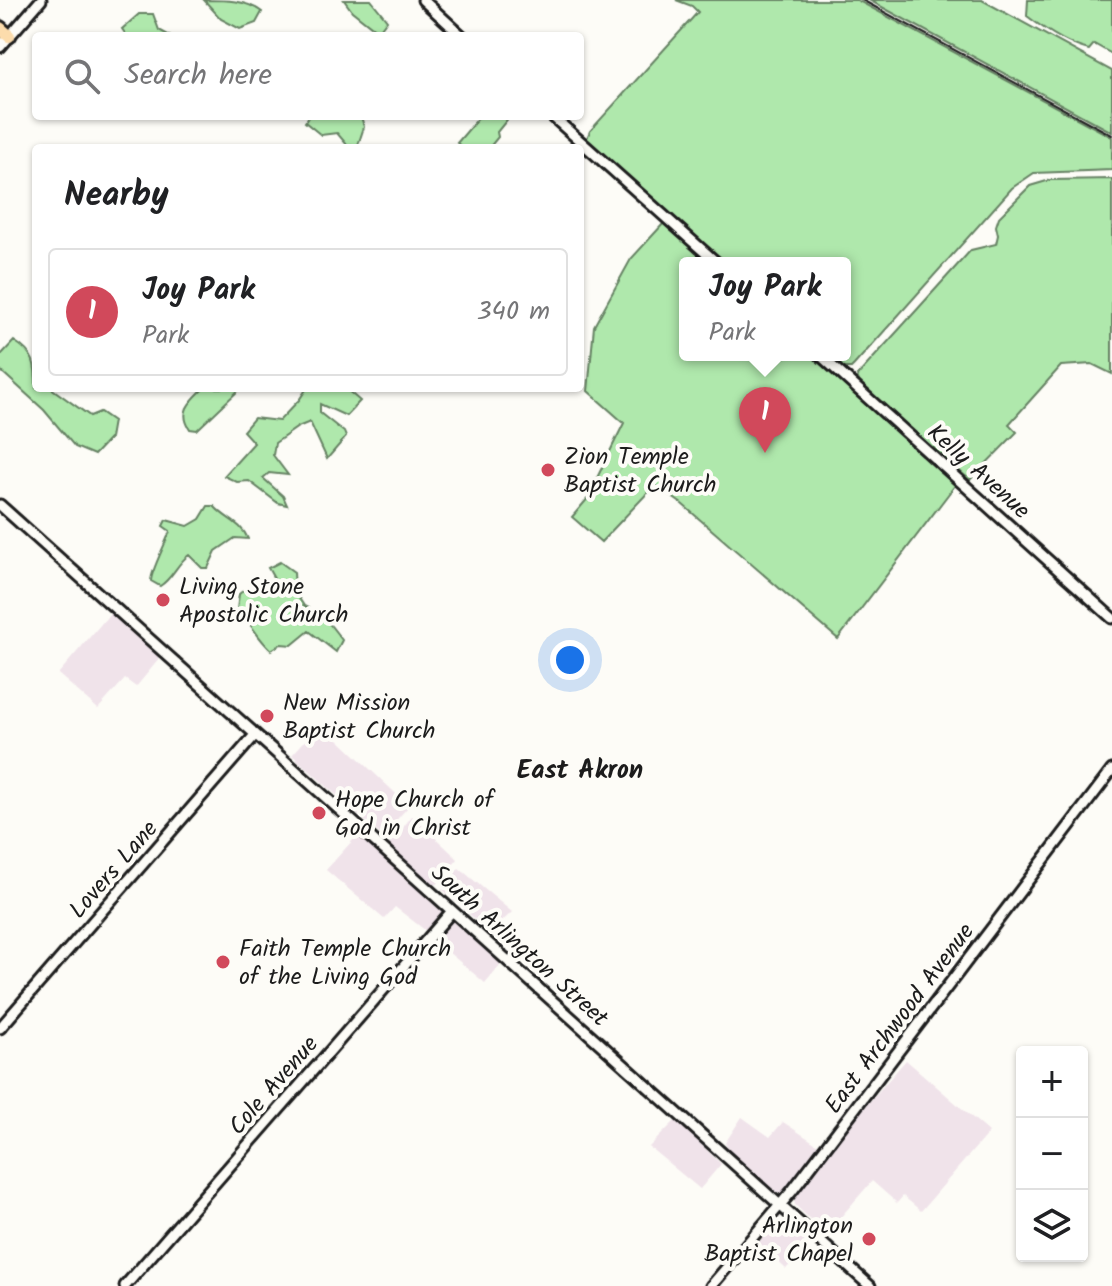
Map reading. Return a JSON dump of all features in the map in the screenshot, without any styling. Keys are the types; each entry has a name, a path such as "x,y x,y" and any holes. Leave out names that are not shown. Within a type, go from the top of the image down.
{"main road":[{"path":"0,47 5,32 41,0"},
{"path":"423,0 458,32"},
{"path":"556,120 583,144"},
{"path":"584,145 710,257"},
{"name":"Kelly Avenue","path":"827,361 1112,618"},
{"name":"South Arlington Street","path":"0,505 870,1286"},
{"name":"Lovers Lane","path":"0,1028 255,735"},
{"name":"East Archwood Avenue","path":"711,1286 781,1205 1112,770"},
{"name":"Cole Avenue","path":"125,1286 452,911"}],"shaded area":[{"path":"114,609 164,653 136,687 125,679 98,709 58,674"},
{"path":"321,723 409,806 382,836 292,755"},
{"path":"412,816 458,859 437,884 432,884 389,845"},
{"path":"362,830 505,959 485,983 395,907 384,919 326,870"},
{"path":"459,868 512,912 490,933 442,889"},
{"path":"906,1060 989,1132 921,1211 903,1196 897,1203 872,1181 826,1234 795,1205 794,1200 833,1148 831,1146"},
{"path":"742,1117 770,1137 783,1122 821,1147 785,1193 775,1193 725,1143"},
{"path":"676,1120 721,1164 700,1189 649,1147"},
{"path":"777,1221 781,1221 808,1245 786,1269 758,1243"}],"green space":[{"path":"204,0 243,3 262,12 256,23 240,29 221,19"},
{"path":"344,0 371,0 387,20 376,30 352,11"},
{"path":"676,0 857,0 1112,137 1112,170 1034,173 1012,188 854,365 842,368 834,361 851,361 851,257 717,257 586,140 590,131 698,12"},
{"path":"869,0 982,0 1112,71 1112,132"},
{"path":"1028,0 1112,0 1112,54 1094,44 1089,50 1081,48 1049,31 1027,16"},
{"path":"139,14 153,14 163,32 124,32 122,29"},
{"path":"362,120 364,127 358,144 346,144 337,133 321,135 305,122"},
{"path":"477,120 507,120 492,144 457,143"},
{"path":"1112,179 1112,374 1092,364 1061,366 1009,424 1017,432 970,480 861,386 857,376 971,250 996,244 999,217 1030,186 1050,180"},
{"path":"664,223 702,257 679,257 679,361 818,361 956,484 838,639 682,504 655,485 601,542 572,517 595,490 592,488 624,423 588,391 594,326 631,259"},
{"path":"14,341 32,359 32,392 57,392 90,416 100,412 113,421 110,438 94,455 75,447 44,410 0,370 0,356"},
{"path":"200,392 237,392 197,430 190,429 185,417 191,402"},
{"path":"304,392 350,392 360,401 346,416 320,404 320,413 346,437 327,459 310,422 275,443 273,455 288,475 269,473 263,478 283,496 287,505 278,503 249,481 237,482 224,476 254,443 243,431 254,418 279,421"},
{"path":"208,506 214,506 248,539 235,538 216,551 208,568 202,568 189,555 160,586 151,581 170,531 163,526 166,520 188,526 200,519"},
{"path":"280,562 294,572 295,592 304,606 324,617 342,640 336,652 309,631 292,645 281,644 271,650 237,609 239,594 248,587 276,590 277,584 268,568"}],"railway":[{"path":"862,0 1112,135"}],"place":[{"name":"Joy Park","path":"765,453"},
{"name":"Zion Temple Baptist Church","path":"548,470"},
{"name":"Living Stone Apostolic Church","path":"163,600"},
{"name":"New Mission Baptist Church","path":"267,716"},
{"name":"Hope Church of God in Christ","path":"319,813"},
{"name":"Faith Temple Church of the Living God","path":"223,962"},
{"name":"Arlington Baptist Chapel","path":"869,1239"}],"district":[{"name":"East Akron","path":"580,769"}]}
